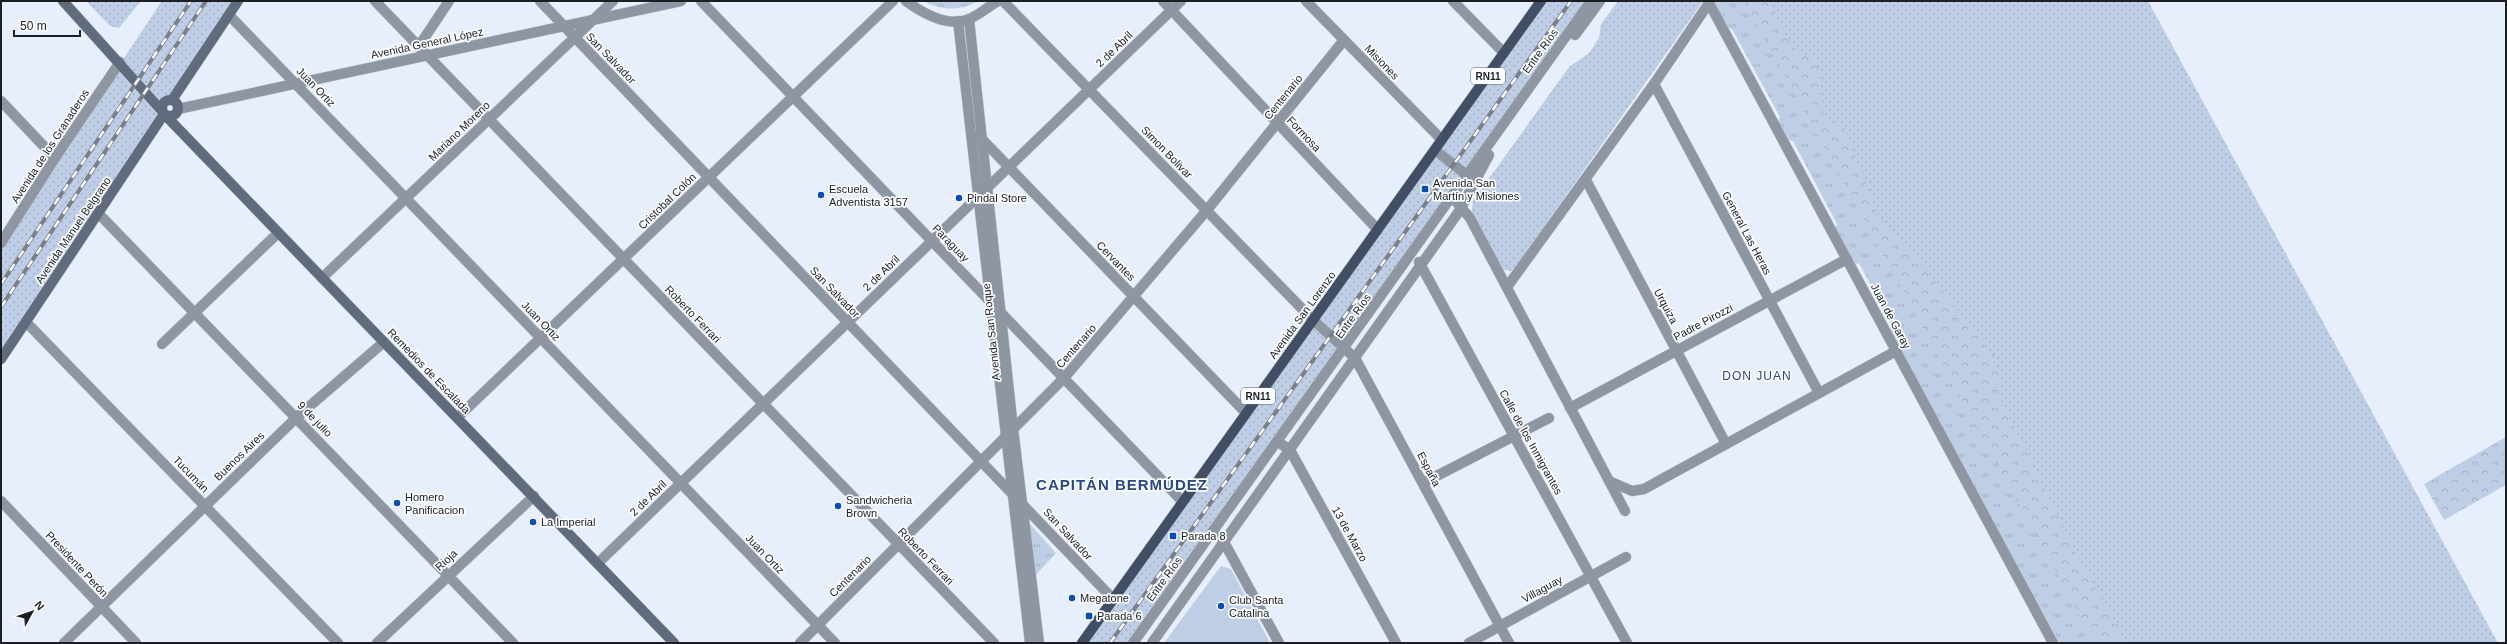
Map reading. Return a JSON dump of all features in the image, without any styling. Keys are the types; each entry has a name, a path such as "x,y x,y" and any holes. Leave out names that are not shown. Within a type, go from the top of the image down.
{"main road":[{"name":"Remedios de Escalada","path":"63,1 120,62 164,114 458,417 674,643"},
{"path":"172,100 178,108 176,114 164,114 164,103 172,100 238,1"},
{"name":"Avenida San Lorenzo","path":"1082,643 1312,319 1378,230 1541,1"},
{"name":"Avenida Manuel Belgrano","path":"1,359 99,214 164,114"}],"street":[{"name":"Roberto Ferrari","path":"375,1 994,643"},
{"path":"419,46 449,1"},
{"name":"San Salvador","path":"540,1 980,462 1022,503 1113,599"},
{"name":"Mariano Moreno","path":"322,278 613,1"},
{"name":"Avenida General López","path":"178,108 681,1"},
{"name":"Paraguay","path":"701,1 1182,501"},
{"name":"Cristobal Colón","path":"458,417 893,1"},
{"path":"906,1 920,11 941,19 958,21 969,19 998,1"},
{"name":"Simon Bolivar","path":"1004,1 1312,319"},
{"name":"Formosa","path":"1162,1 1378,230"},
{"name":"2 de Abril","path":"598,563 1181,1"},
{"name":"Misiones","path":"1306,1 1442,140"},
{"path":"1453,1 1504,53"},
{"name":"Entre Ríos","path":"1152,643 1421,266 1462,206 1471,178 1591,1"},
{"name":"Entre Ríos","path":"1133,643 1453,198 1485,160 1600,1"},
{"path":"1507,287 1586,180 1654,84 1708,2"},
{"name":"Juan de Garay","path":"1708,2 2054,643"},
{"name":"Juan Ortiz","path":"229,15 835,643"},
{"name":"Avenida San Roque","path":"969,19 980,137 1002,313 1013,428 1039,643"},
{"name":"Avenida San Roque","path":"958,21 1030,643"},
{"name":"Centenario","path":"800,643 1064,378 1207,210 1278,124 1344,40"},
{"name":"Avenida de los Granaderos","path":"1,243 55,158 120,62"},
{"name":"General Las Heras","path":"1654,84 1819,393"},
{"path":"2,105 55,158"},
{"name":"Cervantes","path":"970,125 1246,413"},
{"path":"1435,150 1471,178"},
{"name":"Urquiza","path":"1586,180 1726,444"},
{"path":"1453,198 1462,206 1507,287 1625,511"},
{"name":"9 de julio","path":"99,214 297,417 513,643"},
{"path":"162,344 278,233"},
{"name":"Calle de los Inmigrantes","path":"1412,255 1421,266 1627,643"},
{"name":"Padre Pirozzi","path":"1570,408 1847,258"},
{"name":"España","path":"1312,319 1355,358 1509,643"},
{"name":"Tucumán","path":"26,322 338,643"},
{"name":"Buenos Aires","path":"64,643 100,606 297,417 384,342"},
{"path":"1609,481 1632,491 1644,490 1896,351"},
{"path":"1422,483 1549,418"},
{"name":"13 de Marzo","path":"1278,442 1290,450 1396,643"},
{"name":"Rioja","path":"377,643 534,496"},
{"name":"Presidente Perón","path":"1,501 136,643"},
{"path":"1213,531 1224,542 1280,643"},
{"name":"Villaguay","path":"1469,643 1626,557"}],"green space":[{"path":"86,1 141,1 119,28 110,26"},
{"path":"162,1 238,1 1,359 1,243"},
{"path":"923,1 979,1 965,7 944,8 937,7"},
{"path":"1541,1 1591,1 1133,643 1082,643"},
{"path":"1618,1 1703,1 1520,261 1511,271 1500,269 1471,215 1473,201 1569,67 1589,53 1599,38 1601,24"},
{"path":"1712,1 1744,1 2095,643 2059,643 1889,329 1891,323 1859,263 1855,265 1835,229 1837,224 1793,141 1788,140 1778,122 1780,117 1732,29 1726,27"},
{"path":"1741,1 1770,1 1790,45 1818,63 1823,115 1845,130 1878,215 1907,246 1993,355 2004,405 2076,553 2128,643 2089,643"},
{"path":"1744,1 2148,1 2498,643 2095,643"},
{"path":"2506,437 2506,485 2444,520 2424,484"},
{"path":"1030,524 1056,553 1034,577 1027,528"},
{"name":"Club Santa Catalina","path":"1221,566 1231,569 1270,643 1164,643"}],"railway":[{"path":"1,284 191,1"},
{"path":"1,307 206,1"},
{"path":"1110,643 1571,1"}],"place":[{"name":"Avenida San Martín y Misiones","path":"1425,189"},
{"name":"Escuela Adventista 3157","path":"821,195"},
{"name":"Pindal Store","path":"959,198"},
{"name":"Homero Panificacion","path":"397,503"},
{"name":"Sandwicheria Brown","path":"838,506"},
{"name":"La Imperial","path":"533,522"},
{"name":"Parada 8","path":"1173,536"},
{"name":"Megatone","path":"1072,598"},
{"name":"Club Santa Catalina","path":"1221,606"},
{"name":"Parada 6","path":"1089,616"}],"district":[{"name":"DON JUAN","path":"1757,376"},
{"name":"CAPITÁN BERMÚDEZ","path":"1122,484"}]}
